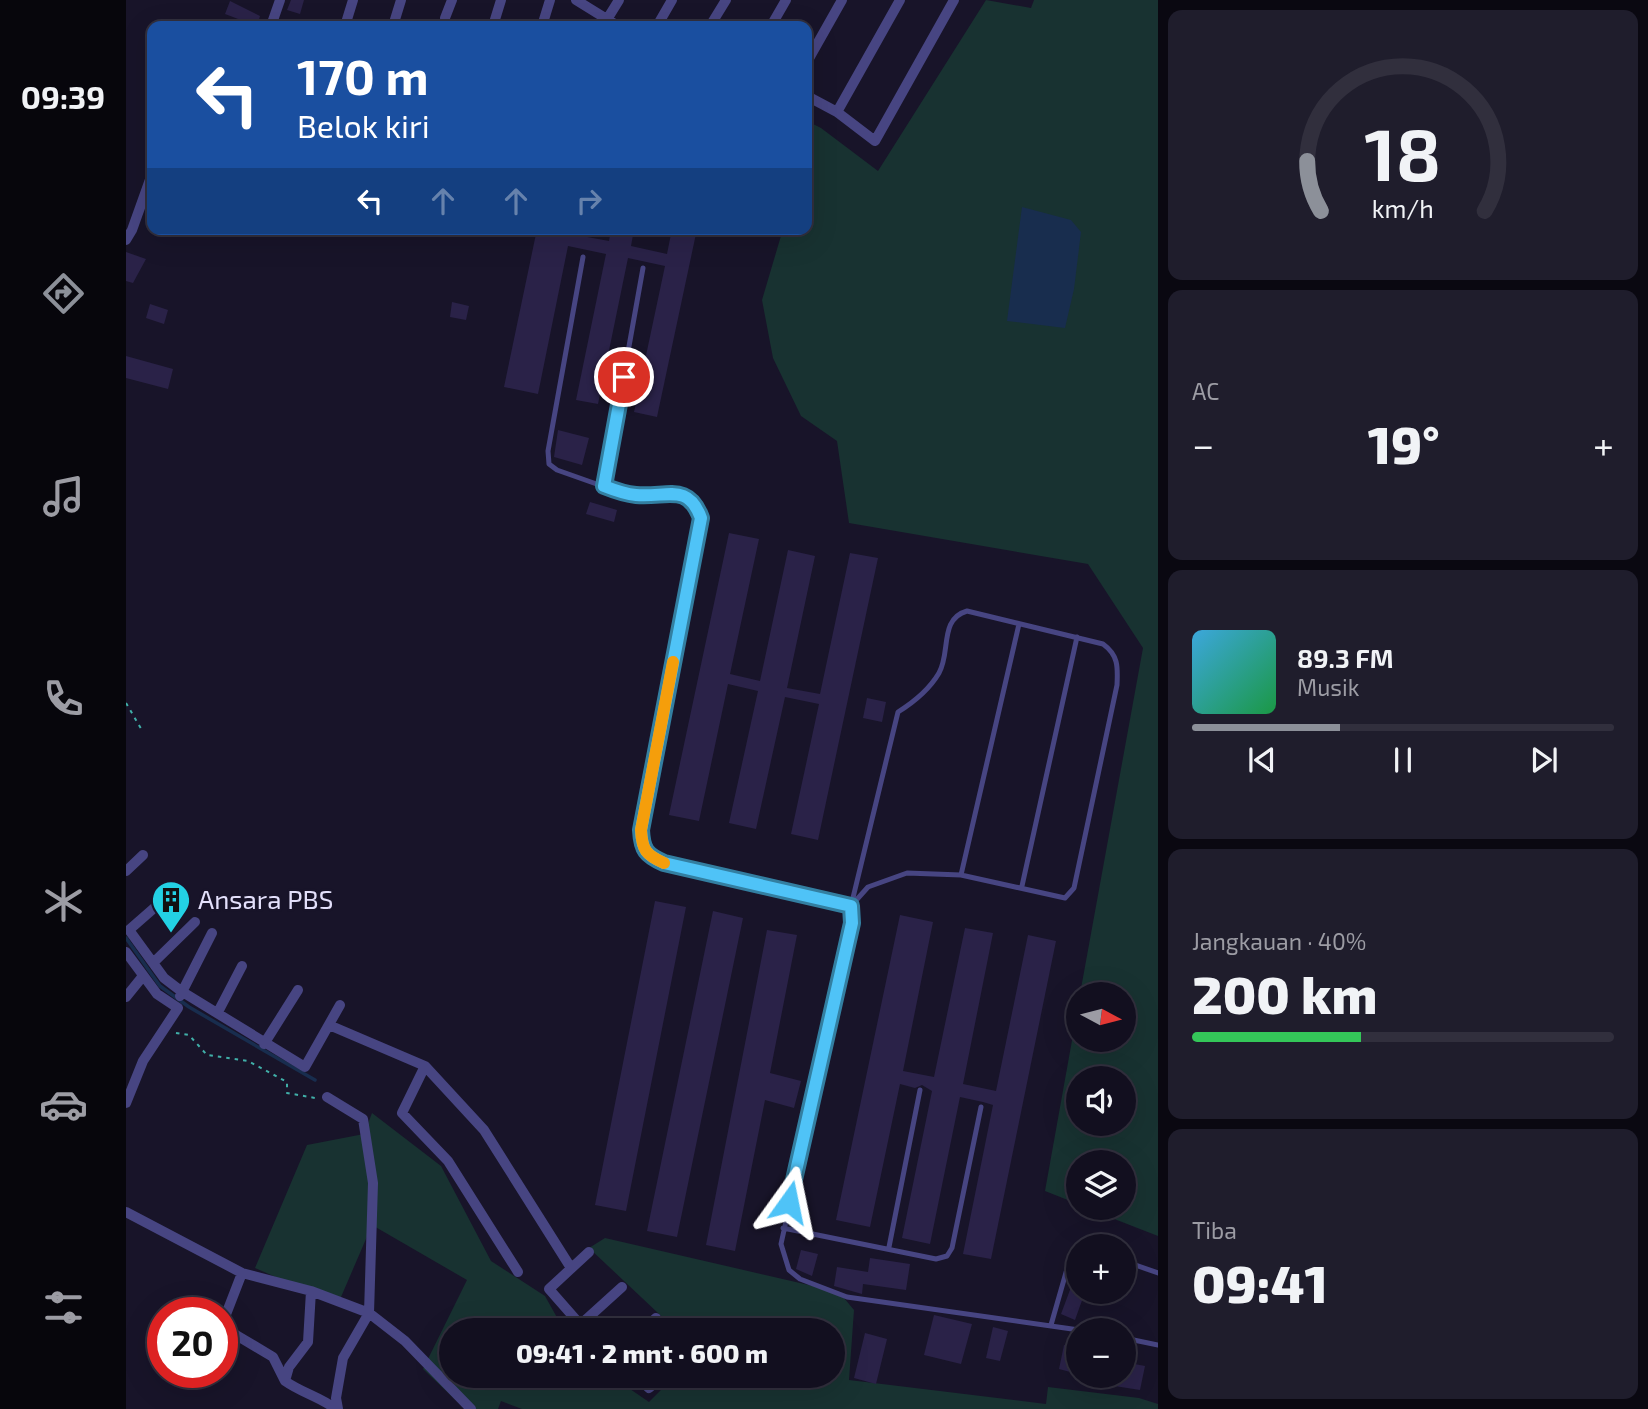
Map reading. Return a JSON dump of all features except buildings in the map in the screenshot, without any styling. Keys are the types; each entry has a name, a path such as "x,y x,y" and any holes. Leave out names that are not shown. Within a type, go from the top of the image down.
{"street":[{"path":"273,21 280,0"},
{"path":"347,21 354,0"},
{"path":"395,21 401,0"},
{"path":"445,18 452,0"},
{"path":"495,21 501,0"},
{"path":"544,21 550,0"},
{"path":"576,0 605,21"},
{"path":"607,21 619,0"},
{"path":"660,21 673,0"},
{"path":"713,21 726,0"},
{"path":"774,21 786,0"},
{"path":"812,53 842,0"},
{"path":"837,112 900,0"},
{"path":"812,99 837,112 875,141 954,0"},
{"path":"593,21 595,13"},
{"path":"126,240 147,188"},
{"path":"126,871 143,855"},
{"path":"169,895 129,930 164,978 181,992 218,1012 264,1044 305,1066 340,1005"},
{"path":"153,963 195,922"},
{"path":"126,1103 143,1060 178,1008 181,992 212,933"},
{"path":"126,952 157,994 178,1008"},
{"path":"218,1012 242,966"},
{"path":"126,997 143,976"},
{"path":"264,1044 298,990"},
{"path":"329,1025 425,1066 484,1130 571,1268"},
{"path":"425,1066 402,1113 448,1161 518,1272"},
{"path":"327,1097 363,1119 373,1183 369,1313 343,1358 336,1398 337,1409"},
{"path":"126,1212 242,1273 311,1291 369,1313 405,1342 471,1409"},
{"path":"574,1318 549,1289 589,1252"},
{"path":"242,1273 225,1317 231,1332 273,1357 285,1381 301,1392 315,1394 337,1409"},
{"path":"593,1318 622,1287"},
{"path":"285,1381 289,1367 308,1342 311,1291"}],"lane":[{"path":"583,257 548,451 549,464 557,470 638,496 688,496 696,503 701,518 641,830 642,845 647,856 664,863 851,906"},
{"path":"604,486 643,268"},
{"path":"851,906 868,887 888,877 907,873 961,874 1065,898 1074,888 1117,685 1118,665 1114,652 1103,644 1077,637 967,611 956,614 950,621 940,672 917,700 898,712 851,906 852,923 780,1244 789,1270 800,1279 847,1297 1066,1328"},
{"path":"961,874 1019,624"},
{"path":"1022,886 1077,637"},
{"path":"889,1247 920,1090"},
{"path":"783,1228 889,1247 936,1259 947,1256 952,1248 981,1107"},
{"path":"1136,1265 1158,1273"},
{"path":"1051,1325 1066,1272"},
{"path":"1136,1340 1158,1345"}],"path":[{"path":"126,703 143,732"},
{"path":"159,1036 189,1035 207,1055 248,1062 287,1082 287,1093 327,1097"}],"green space":[{"path":"986,0 1031,8 1034,0 1158,0 1158,1236 1117,1220 1136,1220 1136,1150 1066,1150 1066,1199 1045,1191 1066,1074 1066,1136 1136,1136 1136,1066 1067,1066 1070,1052 1136,1052 1136,982 1082,982 1143,648 1088,564 849,523 837,441 801,416 773,358 762,300 781,235 812,235 812,124 878,171"},
{"path":"372,1113 441,1166 491,1261 545,1296 557,1318 448,1318 467,1280 372,1225 338,1304 255,1268 307,1145 364,1134"},
{"path":"605,1238 839,1292 854,1310 849,1380 1046,1404 1048,1387 1139,1398 1158,1404 1158,1409 522,1409 501,1401 498,1409 465,1409 443,1388 629,1388 649,1402 663,1388 845,1388 845,1318 663,1318 589,1248"},
{"path":"439,1337 439,1384 423,1369"}],"water":[{"path":"1022,207 1071,220 1081,232 1074,289 1065,328 1007,321"}],"waterway":[{"path":"126,938 160,986 189,1007 315,1080"}],"slow traffic":[{"path":"664,863 647,856 642,845 641,830 673,662"}],"place":[{"name":"Ansara PBS","path":"171,934"}],"route":[{"path":"624,377 604,486 622,494 638,496 688,496 696,503 701,518 641,830 642,845 647,856 664,863 851,906 852,923 789,1202"}]}
